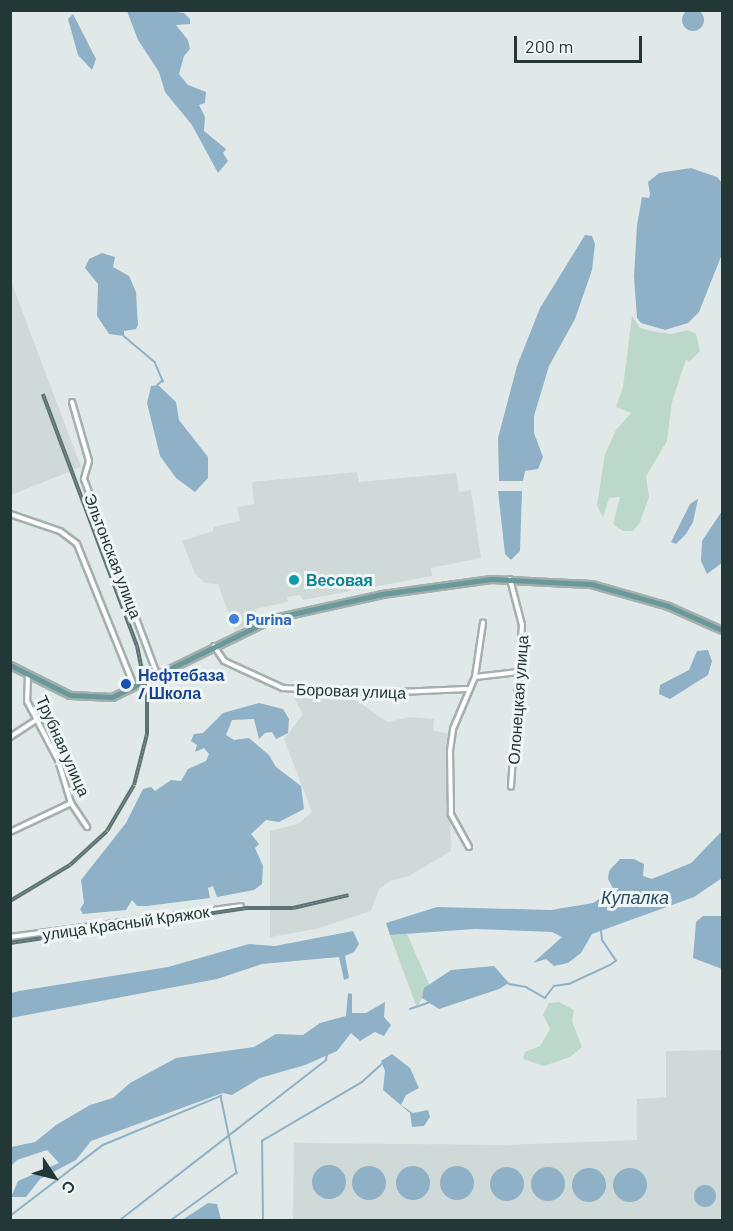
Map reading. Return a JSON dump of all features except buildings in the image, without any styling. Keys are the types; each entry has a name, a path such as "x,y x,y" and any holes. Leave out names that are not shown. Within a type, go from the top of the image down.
{"main road":[{"name":"Трубная улица","path":"10,664 63,692 92,698 112,697 264,621 299,611 448,583 509,578 569,581 627,592 692,615 723,630"}],"street":[{"name":"Эльтонская улица","path":"72,402 89,461 84,479 157,674"},
{"name":"Эльтонская улица","path":"10,514 60,531 77,544 134,687"},
{"name":"Олонецкая улица","path":"509,578 522,625 511,787"},
{"path":"469,847 451,814 450,762 453,729 467,689 475,677 483,624"},
{"name":"Боровая улица","path":"214,645 224,661 283,688 368,693 467,689"},
{"path":"475,677 519,672"},
{"name":"Трубная улица","path":"28,675 26,697 61,767 71,803 87,826"},
{"path":"10,737 36,720"},
{"path":"10,832 71,803"},
{"name":"улица Красный Кряжок","path":"10,937 242,906"}],"shaded area":[{"path":"11,281 81,467 10,495"},
{"path":"357,472 359,482 456,473 459,492 471,490 481,558 431,568 432,576 357,590 356,586 350,587 351,591 303,600 300,595 287,597 288,602 255,609 258,618 235,631 218,584 205,583 195,574 182,541 213,531 213,527 240,521 237,507 254,504 252,482"},
{"path":"294,698 356,700 387,722 410,717 434,719 433,731 448,733 451,851 409,876 390,881 379,889 371,911 316,929 270,937 270,831 298,824 312,812 284,739 303,714"},
{"path":"722,1050 722,1220 293,1220 294,1143 507,1145 637,1140 637,1099 666,1097 666,1051"}],"green space":[{"path":"632,316 640,328 671,334 688,330 696,334 700,351 689,362 686,359 672,402 667,441 646,476 649,497 640,522 633,531 623,531 613,524 620,497 609,498 603,518 597,505 605,454 616,430 631,413 616,407 623,387"},
{"path":"407,934 429,984 417,1008 390,935"},
{"path":"559,1002 574,1010 572,1021 582,1047 570,1057 544,1066 523,1059 525,1052 540,1046 550,1029 543,1015 549,1003"}],"water":[{"path":"693,9 701,12 704,20 701,28 693,31 685,28 682,20 685,12"},
{"path":"127,11 184,13 190,19 190,24 176,25 188,40 190,49 184,56 179,74 188,85 206,92 205,103 199,105 205,117 204,131 226,149 223,153 228,161 218,173 192,125 165,92 159,72 138,40"},
{"path":"73,14 96,59 92,70 78,55 68,19"},
{"path":"691,168 717,177 722,183 722,254 699,312 688,323 665,330 641,323 637,318 634,277 637,225 642,197 649,198 648,182 659,173"},
{"path":"585,235 592,236 595,244 592,270 575,319 549,366 534,416 534,433 543,457 538,469 525,471 523,481 499,481 498,438 517,366 540,308"},
{"path":"102,253 115,257 113,267 129,276 136,292 138,325 136,329 124,331 124,336 109,334 97,316 98,284 85,268 89,259"},
{"path":"158,385 176,402 179,420 208,457 208,478 195,492 176,478 160,456 147,403 151,386"},
{"path":"498,491 522,491 520,551 511,560 505,554"},
{"path":"698,499 693,522 686,534 676,544 671,542 690,504"},
{"path":"722,511 722,563 707,574 701,561 702,541"},
{"path":"708,650 712,661 708,675 670,699 659,694 660,685 689,670 697,651"},
{"path":"259,703 283,709 289,719 288,733 276,739 272,732 265,733 259,739 254,719 232,720 226,735 234,740 249,738 269,755 276,767 301,786 304,809 279,822 266,820 251,834 259,844 255,848 263,866 262,884 254,890 217,897 213,886 208,888 210,898 147,906 137,906 132,900 126,910 83,914 80,909 84,903 81,880 126,823 143,789 151,787 155,791 171,780 181,781 188,769 206,761 209,754 204,748 195,752 197,745 191,741 194,734 203,733 223,713"},
{"name":"Купалка","path":"722,831 722,878 694,897 592,934 581,953 568,963 554,966 546,959 533,963 562,937 552,932 475,929 390,935 386,923 437,907 551,910 593,903 614,890 608,879 609,871 620,859 634,859 644,864 643,876 652,879 691,863"},
{"path":"703,916 722,916 722,969 693,958 696,922"},
{"path":"353,931 359,944 354,952 345,956 349,978 344,980 339,957 262,964 217,979 11,1018 11,993 168,967 249,944 275,946"},
{"path":"494,966 509,983 499,989 439,1009 422,998 424,988 451,970"},
{"path":"348,993 352,994 352,1013 366,1013 385,1002 384,1017 391,1025 384,1036 375,1032 360,1041 351,1033 337,1051 305,1065 260,1078 232,1095 223,1093 91,1141 76,1160 40,1179 26,1197 11,1197 18,1181 59,1163 47,1150 17,1160 11,1166 11,1147 35,1142 56,1125 90,1105 113,1098 130,1083 176,1058 254,1047 276,1034 303,1035 320,1023 346,1016"},
{"path":"392,1054 410,1068 419,1088 406,1095 401,1105 413,1113 428,1110 430,1117 424,1126 412,1127 410,1113 383,1090 385,1071 381,1061"},
{"path":"329,1165 341,1170 346,1182 341,1194 329,1199 317,1194 312,1182 317,1170"},
{"path":"369,1166 381,1171 386,1183 381,1195 369,1200 357,1195 352,1183 357,1171"},
{"path":"413,1166 425,1171 430,1183 425,1195 413,1200 401,1195 396,1183 401,1171"},
{"path":"457,1166 469,1171 474,1183 469,1195 457,1200 445,1195 440,1183 445,1171"},
{"path":"507,1167 519,1172 524,1184 519,1196 507,1201 495,1196 490,1184 495,1172"},
{"path":"548,1167 560,1172 565,1184 560,1196 548,1201 536,1196 531,1184 536,1172"},
{"path":"589,1168 601,1173 606,1185 601,1197 589,1202 577,1197 572,1185 577,1173"},
{"path":"630,1168 642,1173 647,1185 642,1197 630,1202 618,1197 613,1185 618,1173"},
{"path":"705,1185 713,1188 716,1196 713,1204 705,1207 697,1204 694,1196 697,1188"},
{"path":"208,1203 217,1204 221,1220 182,1220"}],"waterway":[{"path":"124,336 155,362 163,381 158,385"},
{"path":"509,984 526,987 545,998 554,986 569,984 610,965 616,961 602,940 601,931"},
{"path":"410,1009 430,1002"},
{"path":"120,1220 326,1060 327,1055"},
{"path":"263,1220 262,1141 362,1082 382,1064"},
{"path":"10,1216 103,1145 221,1096 237,1173 172,1220"}],"railway":[{"path":"10,901 70,865 107,831 134,785 147,734 147,695 137,646 43,394"},
{"path":"10,943 248,908 293,908 349,895"}],"place":[{"name":"Весовая","path":"294,580"},
{"name":"Purina","path":"234,619"},
{"name":"Нефтебаза / Школа","path":"126,684"}]}
